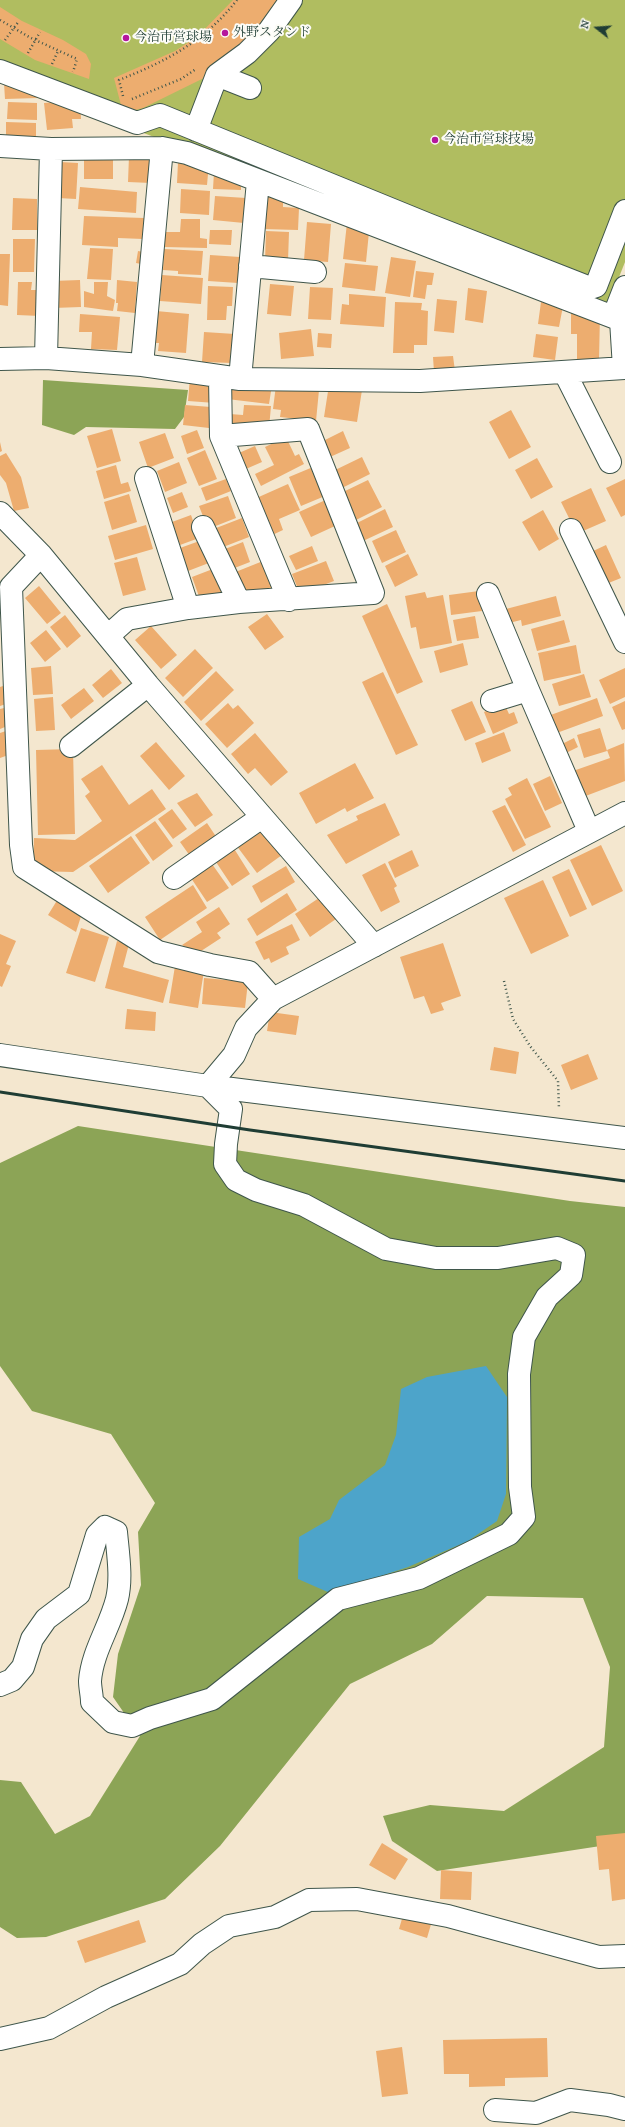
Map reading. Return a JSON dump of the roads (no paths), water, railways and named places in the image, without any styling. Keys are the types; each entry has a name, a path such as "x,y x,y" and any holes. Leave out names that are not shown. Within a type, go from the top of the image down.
{"street":[{"path":"196,130 217,75 247,53 269,31 291,0"},
{"path":"0,71 137,123 160,115 590,288 596,286 625,211"},
{"path":"217,75 250,88"},
{"path":"0,146 51,149 162,148 187,153 621,320"},
{"path":"142,365 162,148"},
{"path":"46,358 51,149"},
{"path":"258,181 250,266 221,436 289,600"},
{"path":"250,266 314,272"},
{"path":"0,359 46,358 142,365 230,378 420,381 565,373 624,368 621,320 616,310 625,287"},
{"path":"565,373 610,462"},
{"path":"108,636 127,619 188,608 239,602 289,600 372,593 308,429 221,436"},
{"path":"146,478 188,608"},
{"path":"0,513 41,556 148,685 374,946"},
{"path":"203,527 239,602"},
{"path":"571,530 625,642"},
{"path":"41,556 11,587 7,664 24,867 158,952 210,965 249,972 273,999"},
{"path":"488,594 589,831"},
{"path":"71,746 148,685"},
{"path":"492,701 528,690"},
{"path":"208,1086 234,1055 246,1028 273,999 625,813"},
{"path":"174,878 262,817"},
{"path":"0,1055 208,1086 625,1138"},
{"path":"0,1685 12,1680 23,1667 32,1638 46,1619 79,1594 97,1535 106,1527 116,1532 119,1574 115,1604 109,1624 95,1656 90,1681 92,1702 113,1722 132,1726 150,1718 212,1699 338,1599 419,1578 509,1534 524,1517 520,1487 519,1374 524,1337 547,1297 571,1276 574,1255 557,1248 498,1258 436,1258 386,1249 304,1205 256,1190 236,1180 225,1164 231,1109 208,1086"},
{"path":"0,2039 49,2028 106,1997 180,1964 202,1944 229,1926 275,1917 309,1900 357,1899 448,1916 599,1957 625,1956"},
{"path":"495,2110 536,2113 570,2100 609,2105 625,2109"}],"water":[{"path":"486,1366 507,1397 506,1494 497,1521 468,1541 408,1567 330,1593 298,1579 299,1537 330,1519 339,1500 385,1465 396,1435 401,1389 427,1377"}],"railway":[{"path":"0,1092 250,1130 625,1181"}],"place":[{"name":"外野スタンド","path":"225,33"},
{"name":"今治市営球場","path":"126,38"},
{"name":"今治市営球技場","path":"435,140"}]}
